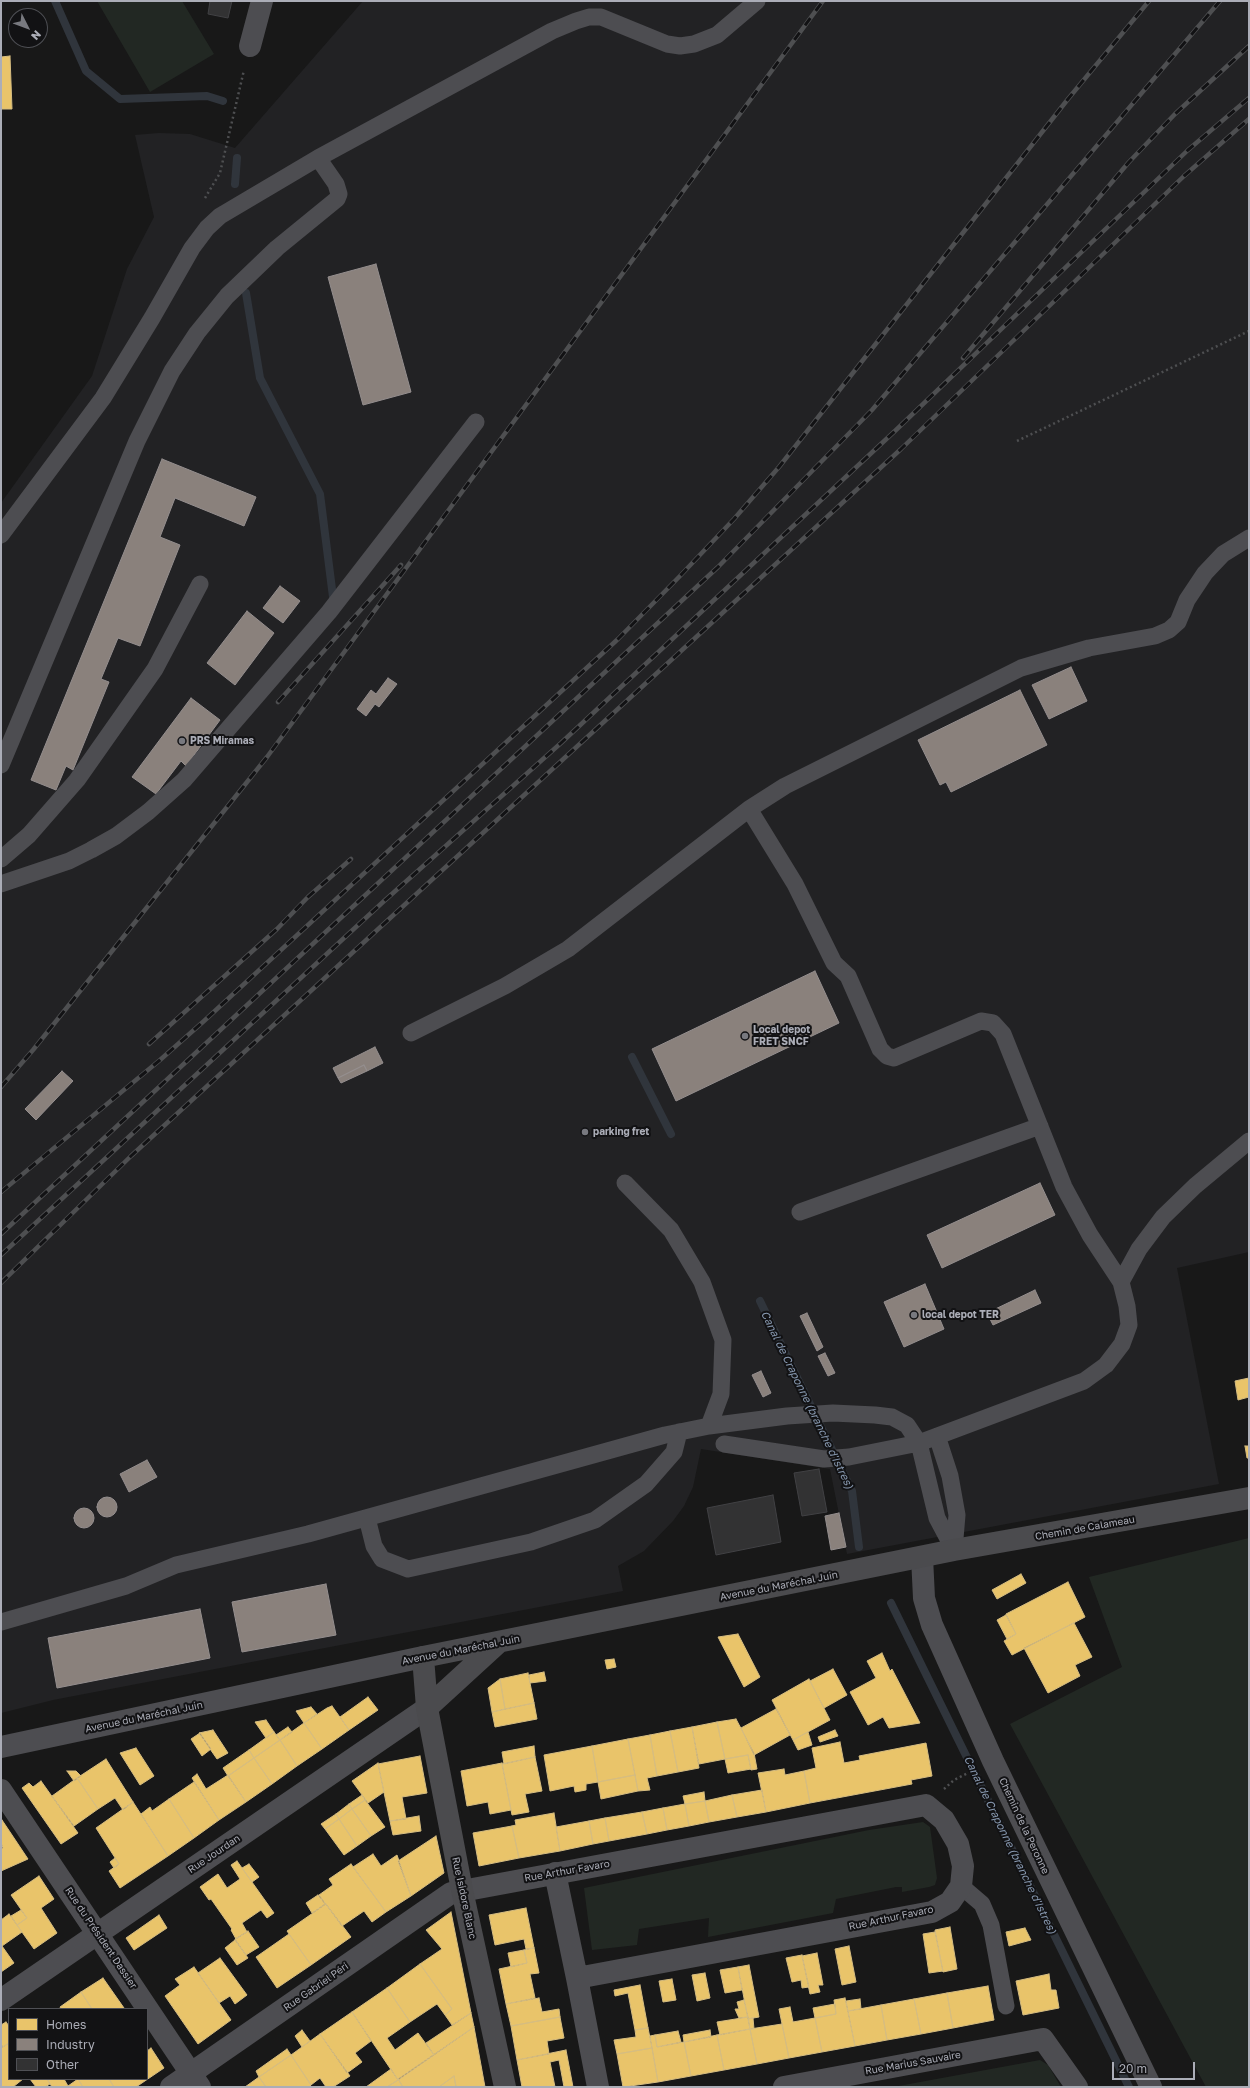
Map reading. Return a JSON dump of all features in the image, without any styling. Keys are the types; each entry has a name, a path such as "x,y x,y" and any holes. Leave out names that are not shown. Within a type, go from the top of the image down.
{"main road":[{"name":"Chemin de Calameau","path":"922,1557 954,1550 1249,1498"},
{"name":"Avenue du Maréchal Juin","path":"423,1657 922,1557"},
{"path":"427,1708 498,1643"},
{"name":"Rue Isidore Blanc","path":"423,1657 427,1708 462,1890 505,2087"}],"street":[{"path":"250,46 262,1"},
{"name":"Chemin de la Peronne","path":"922,1557 924,1598 932,1625 993,1761 1151,2087"},
{"name":"Avenue du Maréchal Juin","path":"1,1747 423,1657"},
{"name":"Rue Jourdan","path":"1,2000 427,1708"},
{"name":"Rue du Président Dassier","path":"1,1790 196,2080"},
{"name":"Rue Arthur Favaro","path":"462,1890 926,1805 944,1820 958,1844 963,1866 961,1886 950,1902 932,1912 577,1978"},
{"path":"555,1873 598,2087"},
{"name":"Rue Gabriel Péri","path":"171,2087 196,2080 451,1893 462,1890"},
{"name":"Rue Marius Sauvaire","path":"784,2087 1043,2039 1077,2087"}],"lane":[{"path":"1,535 102,398 152,318 192,248 207,228 220,216 254,194 318,158 552,32 576,21 589,17 601,17 667,44 687,45 708,40 717,35 757,1"},
{"path":"1,765 137,441 172,371 197,333 227,296 277,248 337,199 339,194 336,184 318,158"},
{"path":"1,884 69,861 116,836 148,812 184,780 329,612 476,422"},
{"path":"411,1033 511,982 568,949 748,809 785,786 1021,668 1089,648 1155,636 1169,630 1178,622 1187,600 1205,573 1223,554 1249,538"},
{"path":"1,860 29,836 77,780 155,669 200,584"},
{"path":"724,1444 824,1459 849,1457 919,1443 1084,1381 1106,1365 1122,1344 1129,1325 1127,1306 1121,1282 1090,1235 1064,1187 1003,1034 993,1023 981,1021 894,1058 887,1056 880,1050 848,976 834,963 795,884 748,809"},
{"path":"800,1212 1040,1126"},
{"path":"1121,1282 1139,1250 1164,1217 1195,1186 1249,1141"},
{"path":"625,1183 672,1230 702,1282 723,1340 720,1394 709,1426"},
{"path":"1,1622 126,1586 176,1565 308,1534 679,1432 709,1426 803,1415 875,1415 892,1417 907,1425 919,1443 937,1518 954,1550"},
{"path":"367,1518 374,1546 382,1560 408,1569 531,1542 595,1520 646,1484 674,1452 679,1432"},
{"path":"937,1436 950,1476 957,1514 954,1550"},
{"path":"961,1886 982,1904 991,1925 1006,2006"}],"path":[{"path":"204,203 206,196 220,173 250,46"},
{"path":"1017,441 1249,331"},
{"path":"954,1780 974,1770"}],"shaded area":[{"path":"97,1 182,1 214,54 150,92"},
{"path":"363,1 1249,1 1249,1252 1177,1268 1219,1484 847,1554 830,1469 701,1449 693,1487 684,1506 673,1521 644,1551 618,1566 623,1591 53,1700 1,1713 1,503 92,376 127,269 154,217 135,135 159,133 190,134 235,148"},
{"path":"1249,1538 1249,2087 1206,2087 1010,1724 1122,1667 1089,1577"},
{"path":"923,1822 930,1827 937,1878 935,1885 902,1892 902,1887 896,1887 836,1899 833,1913 708,1937 709,1918 639,1929 637,1945 592,1950 584,1888 869,1830"},
{"path":"1040,2060 1048,2065 1061,2087 893,2087"}],"building: Homes":[{"path":"10,56 12,109 1,109 1,57"},
{"path":"1249,1378 1249,1397 1238,1400 1235,1381"},
{"path":"1245,1446 1249,1446 1249,1458 1247,1458"},
{"path":"1021,1574 1026,1583 997,1599 992,1590"},
{"path":"1068,1582 1085,1617 1012,1655 1004,1641 1016,1634 1006,1614"},
{"path":"1006,1615 1016,1634 1007,1639 997,1620"},
{"path":"1074,1623 1092,1657 1075,1665 1080,1676 1048,1693 1024,1648"},
{"path":"738,1634 760,1677 744,1687 718,1637"},
{"path":"882,1653 890,1671 892,1669 920,1723 889,1728 883,1717 868,1725 850,1692 876,1678 867,1661"},
{"path":"614,1659 616,1667 607,1669 605,1660"},
{"path":"833,1669 847,1695 824,1708 810,1681"},
{"path":"544,1672 546,1681 530,1683 529,1675"},
{"path":"528,1673 534,1703 505,1709 500,1679"},
{"path":"500,1679 505,1709 492,1712 488,1688"},
{"path":"809,1679 830,1720 793,1740 772,1700"},
{"path":"368,1697 378,1710 349,1730 340,1717"},
{"path":"534,1703 537,1719 495,1727 492,1712"},
{"path":"332,1706 349,1730 322,1749 304,1723"},
{"path":"311,1707 317,1714 304,1723 296,1711"},
{"path":"776,1709 790,1735 754,1755 741,1728"},
{"path":"736,1719 754,1753 757,1769 751,1770 748,1755 725,1759 717,1722"},
{"path":"266,1720 274,1732 266,1738 255,1722"},
{"path":"717,1722 725,1759 699,1764 692,1727"},
{"path":"304,1723 322,1749 297,1766 280,1740"},
{"path":"288,1727 292,1732 280,1740 276,1735"},
{"path":"692,1727 699,1768 678,1772 670,1731"},
{"path":"213,1730 228,1753 217,1759 199,1733"},
{"path":"835,1730 838,1736 820,1742 818,1737"},
{"path":"670,1731 678,1772 657,1776 650,1735"},
{"path":"274,1732 280,1740 254,1758 249,1750"},
{"path":"808,1732 812,1745 798,1750 793,1740"},
{"path":"200,1733 211,1749 202,1756 191,1739"},
{"path":"650,1735 657,1776 647,1778 650,1790 638,1791 628,1739"},
{"path":"628,1739 635,1775 598,1782 592,1746"},
{"path":"280,1740 297,1766 272,1784 254,1758"},
{"path":"840,1742 844,1763 860,1760 859,1756 926,1743 932,1776 911,1780 912,1784 810,1803 804,1771 816,1768 812,1748"},
{"path":"534,1746 535,1757 504,1764 502,1752"},
{"path":"592,1746 598,1782 586,1784 586,1790 575,1792 574,1786 550,1791 544,1755"},
{"path":"136,1748 154,1776 140,1785 120,1753"},
{"path":"249,1750 254,1758 228,1776 223,1768"},
{"path":"748,1755 751,1769 728,1773 725,1759"},
{"path":"420,1756 427,1793 402,1797 406,1819 390,1821 378,1764"},
{"path":"535,1757 542,1791 525,1794 529,1812 512,1815 502,1764"},
{"path":"254,1758 272,1784 246,1802 228,1776"},
{"path":"106,1759 133,1802 123,1810 115,1798 98,1809 77,1778"},
{"path":"378,1763 384,1792 368,1803 352,1781"},
{"path":"502,1763 511,1810 490,1814 488,1802 467,1806 461,1771"},
{"path":"784,1769 785,1775 804,1771 810,1803 766,1812 758,1773"},
{"path":"67,1771 76,1771 81,1776 74,1781"},
{"path":"197,1774 206,1789 228,1775 246,1802 219,1820 192,1778"},
{"path":"635,1775 638,1791 601,1799 598,1782"},
{"path":"77,1778 98,1809 74,1826 52,1796"},
{"path":"41,1781 78,1833 61,1844 22,1788 29,1783 33,1787"},
{"path":"194,1782 219,1820 194,1838 169,1799"},
{"path":"762,1790 766,1812 737,1817 732,1795"},
{"path":"704,1792 705,1801 685,1804 683,1796"},
{"path":"362,1795 365,1800 352,1809 349,1804"},
{"path":"732,1795 737,1817 709,1822 705,1801"},
{"path":"169,1799 194,1838 168,1856 141,1814 150,1807 152,1811"},
{"path":"365,1800 385,1827 371,1836 352,1809"},
{"path":"705,1801 709,1822 689,1826 685,1804"},
{"path":"133,1802 168,1856 120,1888 109,1871 119,1864 96,1828"},
{"path":"349,1804 352,1809 339,1819 336,1814"},
{"path":"685,1804 689,1826 667,1830 663,1808"},
{"path":"663,1808 667,1830 647,1834 642,1812"},
{"path":"352,1809 371,1836 357,1846 339,1819"},
{"path":"642,1812 647,1834 609,1841 605,1818"},
{"path":"554,1813 560,1851 519,1858 512,1826 516,1825 515,1820"},
{"path":"336,1814 339,1819 325,1829 321,1824"},
{"path":"419,1816 421,1831 393,1835 390,1821"},
{"path":"605,1818 609,1841 593,1844 589,1821"},
{"path":"339,1819 357,1846 344,1855 325,1829"},
{"path":"2,1820 28,1859 1,1871 1,1849 3,1848 1,1842"},
{"path":"589,1821 593,1844 560,1851 556,1827"},
{"path":"512,1826 519,1858 479,1866 473,1833"},
{"path":"436,1836 444,1873 411,1896 398,1861"},
{"path":"373,1854 381,1866 397,1855 411,1896 386,1912 353,1867"},
{"path":"115,1858 119,1864 114,1868 110,1862"},
{"path":"237,1861 274,1913 267,1918 261,1910 242,1923 247,1932 236,1939 231,1930 232,1929 211,1899 209,1900 200,1887 218,1874 227,1888 240,1879 231,1865"},
{"path":"249,1864 259,1877 252,1882 242,1868"},
{"path":"351,1864 386,1912 372,1922 364,1911 342,1926 319,1895 333,1885 329,1879"},
{"path":"39,1876 54,1899 41,1908 57,1933 34,1949 17,1925 27,1918 11,1895"},
{"path":"318,1895 325,1904 312,1913 306,1903"},
{"path":"326,1904 351,1937 311,1965 287,1931"},
{"path":"526,1908 534,1948 526,1949 524,1939 495,1945 489,1915"},
{"path":"21,1910 27,1918 17,1925 11,1916"},
{"path":"451,1912 471,2013 452,2025 445,2015 452,2009 420,1964 442,1949 426,1930"},
{"path":"9,1914 22,1932 2,1946 14,1963 1,1972 1,1920"},
{"path":"159,1915 167,1928 134,1950 126,1938"},
{"path":"950,1927 957,1969 943,1972 935,1930"},
{"path":"1025,1928 1031,1940 1009,1946 1006,1932"},
{"path":"248,1931 259,1947 246,1955 235,1939"},
{"path":"935,1932 943,1971 929,1973 923,1934"},
{"path":"289,1934 311,1965 277,1988 256,1957"},
{"path":"235,1940 248,1958 237,1965 225,1948"},
{"path":"849,1946 856,1982 842,1985 835,1949"},
{"path":"534,1948 539,1973 530,1974 535,1998 506,2004 499,1969 527,1963 524,1950"},
{"path":"524,1950 527,1963 511,1967 508,1953"},
{"path":"817,1953 823,1985 818,1985 820,1992 810,1994 802,1956"},
{"path":"802,1955 809,1987 802,1988 801,1980 792,1982 786,1958"},
{"path":"220,1958 247,1995 235,2004 230,1996 219,2003 198,1973"},
{"path":"420,1964 452,2009 445,2015 437,2004 410,2022 387,1988"},
{"path":"749,1965 759,2017 748,2019 738,1967"},
{"path":"194,1967 231,2020 198,2044 165,1996 180,1985 175,1979"},
{"path":"738,1967 742,1990 725,1993 720,1970"},
{"path":"705,1973 710,1998 697,2001 692,1975"},
{"path":"1049,1974 1051,1990 1056,1990 1059,2008 1023,2015 1016,1981"},
{"path":"103,1978 124,2008 91,2008 81,1992"},
{"path":"672,1979 676,2000 663,2002 659,1981"},
{"path":"640,1985 648,2028 635,2030 628,1993 615,1996 614,1990"},
{"path":"988,1986 994,2020 953,2028 947,1993"},
{"path":"387,1988 410,2022 387,2038 395,2050 418,2033 434,2055 398,2080 352,2012"},
{"path":"81,1992 91,2008 60,2008"},
{"path":"947,1993 953,2028 921,2034 914,1999"},
{"path":"539,1998 542,2012 559,2009 560,2017 511,2026 506,2004"},
{"path":"845,1998 855,2046 822,2052 815,2018 836,2014 834,2000"},
{"path":"860,1999 861,2009 848,2011 846,2001"},
{"path":"914,1999 921,2034 887,2040 881,2005"},
{"path":"744,2000 748,2017 739,2018 735,2009 739,2009 737,2002"},
{"path":"835,2004 836,2014 815,2018 813,2008"},
{"path":"881,2005 887,2040 855,2046 848,2011"},
{"path":"790,2007 793,2022 815,2018 822,2052 789,2058 779,2009"},
{"path":"352,2012 371,2041 355,2053 362,2062 347,2073 320,2034"},
{"path":"471,2013 474,2027 434,2055 426,2043"},
{"path":"560,2017 564,2038 547,2041 549,2054 517,2060 511,2026"},
{"path":"748,2017 750,2029 720,2035 717,2022"},
{"path":"753,2018 754,2029 750,2029 748,2019"},
{"path":"6,2022 8,2025 8,2044 3,2047 1,2044 1,2025"},
{"path":"782,2024 789,2058 757,2064 750,2029"},
{"path":"474,2027 485,2087 456,2087 454,2076 439,2087 403,2087 398,2079"},
{"path":"648,2028 652,2048 617,2054 614,2040 636,2037 635,2030"},
{"path":"750,2029 757,2064 724,2070 717,2035"},
{"path":"302,2030 310,2041 302,2047 295,2036"},
{"path":"710,2030 711,2037 684,2042 683,2035"},
{"path":"678,2031 681,2042 657,2047 655,2035"},
{"path":"320,2034 350,2076 333,2087 326,2087 320,2078 311,2085 291,2055"},
{"path":"655,2035 657,2047 684,2042 691,2076 658,2082 650,2036"},
{"path":"717,2035 724,2070 691,2076 684,2042"},
{"path":"8,2044 8,2080 22,2080 13,2087 1,2087 1,2048"},
{"path":"151,2048 164,2068 148,2079 148,2050"},
{"path":"652,2048 658,2082 623,2087 617,2054"},
{"path":"287,2049 291,2055 259,2077 256,2071"},
{"path":"566,2050 573,2087 564,2087 559,2060 550,2062 555,2087 522,2087 517,2060"},
{"path":"291,2055 311,2085 309,2087 266,2087 259,2077"},
{"path":"391,2069 398,2080 387,2087 366,2087"},
{"path":"454,2076 456,2087 439,2087"},
{"path":"259,2077 266,2087 245,2087"},
{"path":"31,2080 48,2080 50,2084 45,2087 36,2087"},
{"path":"48,2080 65,2080 68,2086 79,2080 83,2087 52,2087"},
{"path":"79,2080 110,2080 114,2087 83,2087"},
{"path":"110,2080 146,2080 136,2087 114,2087"},
{"path":"398,2080 403,2087 387,2087"}],"building: Industry":[{"path":"376,264 411,392 363,405 328,277"},
{"path":"162,459 256,497 244,526 175,498 160,537 180,545 140,646 118,638 101,679 109,682 73,770 66,766 56,790 31,780"},
{"path":"280,586 300,601 283,623 263,608"},
{"path":"247,611 274,633 235,685 207,663"},
{"path":"1071,667 1087,701 1049,719 1032,685"},
{"path":"388,678 397,684 379,707 375,704 366,716 357,709 371,690 376,694"},
{"path":"1020,690 1047,745 951,792 946,782 940,785 918,740"},
{"name":"PRS Miramas","path":"191,698 220,720 186,766 181,761 156,794 132,777"},
{"name":"Local depot FRET SNCF","path":"815,971 839,1023 676,1101 652,1049"},
{"path":"375,1047 383,1063 367,1071 364,1065 338,1078 333,1068"},
{"path":"364,1065 367,1071 341,1083 338,1078"},
{"path":"62,1071 73,1081 36,1120 25,1109"},
{"path":"1040,1183 1055,1215 942,1268 927,1235"},
{"name":"local depot TER","path":"925,1284 944,1329 904,1347 884,1302"},
{"path":"1035,1290 1041,1303 993,1325 987,1313"},
{"path":"807,1313 823,1347 817,1351 800,1316"},
{"path":"825,1353 835,1373 828,1376 818,1356"},
{"path":"761,1371 771,1393 763,1397 752,1375"},
{"path":"147,1460 157,1477 129,1492 120,1474"},
{"path":"107,1497 114,1500 117,1507 114,1514 107,1517 100,1514 97,1507 100,1500"},
{"path":"84,1508 91,1511 94,1518 91,1525 84,1528 77,1525 74,1518 77,1511"},
{"path":"839,1513 846,1547 831,1550 825,1516"},
{"path":"326,1584 336,1635 242,1652 232,1602"},
{"path":"200,1609 210,1658 57,1688 48,1638"}],"building: Other":[{"path":"210,1 232,1 228,18 208,14"},
{"path":"819,1469 827,1512 802,1516 794,1473"},
{"path":"773,1495 781,1542 716,1555 707,1508"}],"waterway":[{"name":"Canal de Craponne (branche d'Istres)","path":"55,1 86,71 120,99 207,96 223,101"},
{"name":"Canal de Craponne (branche d'Istres)","path":"235,184 237,158"},
{"name":"Canal de Craponne (branche d'Istres)","path":"246,293 260,378 320,494 333,597"},
{"name":"Canal de Craponne (branche d'Istres)","path":"632,1057 671,1134"},
{"name":"Canal de Craponne (branche d'Istres)","path":"760,1301 852,1491 859,1547"},
{"name":"Canal de Craponne (branche d'Istres)","path":"891,1603 1129,2087"}],"railway":[{"path":"1,1087 33,1050 267,757 823,1"},
{"path":"1,1192 160,1060 204,1021 618,639 679,577 734,519 779,467 1068,99 1149,1"},
{"path":"1,1234 718,567 872,410 1220,1"},
{"path":"963,358 1129,162 1175,114 1249,46"},
{"path":"1,1255 383,902 561,743 896,430 1188,150 1249,98"},
{"path":"1,1283 131,1156 901,449 1184,176 1249,119"},
{"path":"278,702 401,565"},
{"path":"149,1044 277,929 308,897 351,859"}],"place":[{"name":"PRS Miramas","path":"182,741"},
{"name":"Local depot FRET SNCF","path":"745,1036"},
{"name":"parking fret","path":"585,1132"},
{"name":"local depot TER","path":"914,1315"}]}
